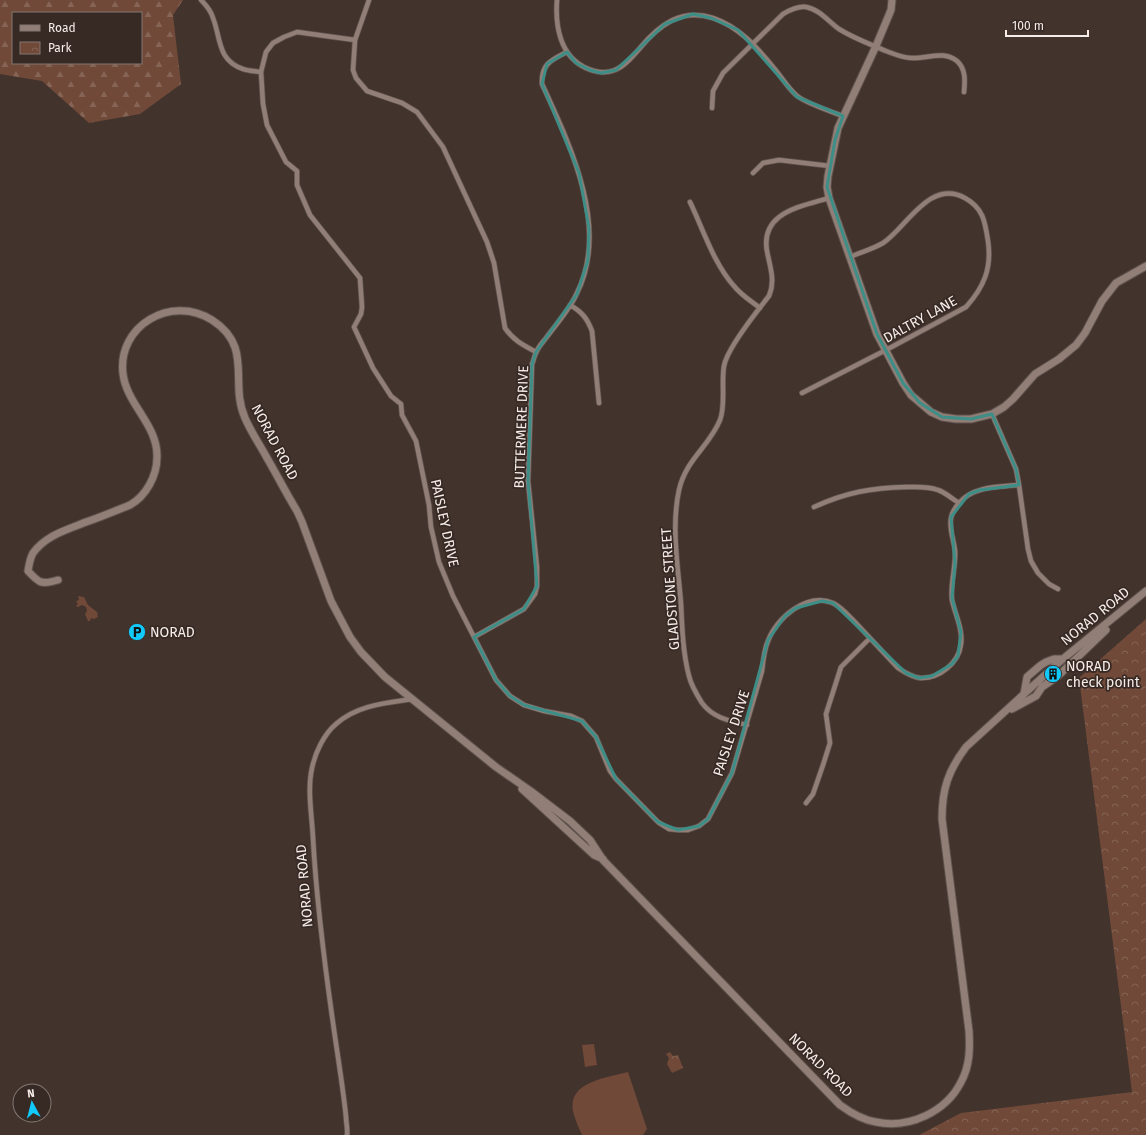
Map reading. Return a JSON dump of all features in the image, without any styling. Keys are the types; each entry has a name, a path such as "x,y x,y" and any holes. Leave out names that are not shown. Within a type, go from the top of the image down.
{"street":[{"path":"201,0 208,7 213,18 221,50 230,61 243,69 261,72 266,52 273,43 297,32 355,40"},
{"path":"369,0 355,40 353,70 356,78 367,91 410,107 417,112 443,147 487,242 494,263 505,328 518,343 536,352"},
{"path":"557,0 556,15 558,32 567,52 576,63 590,70 601,73 616,70 630,59 653,32 679,17 693,14 711,18 738,30 753,44 797,97 843,116"},
{"path":"892,0 891,10 876,46 843,116 835,140 827,187 829,198 877,334 911,395 931,412 942,417 971,419 992,414 1014,399 1035,374 1059,359 1076,345 1085,333 1108,292 1116,283 1146,266"},
{"path":"712,108 713,91 723,73 783,14 794,8 806,7 819,12 839,29 898,55 912,58 948,56 957,61 962,68 966,78 964,92"},
{"name":"BUTTERMERE DRIVE","path":"474,637 524,609 535,594 537,586 528,481 532,364 536,352 577,294 583,280 588,260 589,228 586,204 579,173 565,135 542,84 543,70 547,64 567,52"},
{"name":"PAISLEY DRIVE","path":"261,72 263,104 267,125 286,162 297,171 297,185 310,214 360,278 362,307 361,314 354,327 374,368 391,396 401,404 402,415 416,441 428,498 431,527 439,562 453,596 496,680 510,696 524,705 544,711 571,716 582,721 596,737 610,771 616,780 658,822 668,829 688,830 699,826 708,819 732,773 762,671 768,640 785,616 796,608 808,602 815,601 833,603 844,612 898,668 919,678 932,676 944,671 952,664 958,656 961,644 961,632 952,598 951,584 956,563 955,550 950,529 951,517 959,503 968,494 980,490 1019,485"},
{"path":"753,173 763,163 778,160 830,166"},
{"name":"DALTRY LANE","path":"802,393 966,307 984,281 989,263 990,252 985,222 981,212 973,202 961,196 948,194 934,197 922,205 884,242 850,257"},
{"name":"GLADSTONE STREET","path":"747,725 725,720 712,713 703,704 689,678 685,658 676,541 678,497 682,480 693,458 712,438 721,418 724,365 728,355 769,296 772,289 772,274 766,247 769,231 781,214 829,198"},
{"path":"690,202 722,270 733,286 760,308"},
{"path":"570,305 581,312 588,320 592,331 599,403"},
{"name":"NORAD ROAD","path":"58,580 43,583 38,581 28,571 33,554 40,545 60,532 130,505 138,500 147,488 156,467 157,457 151,430 130,396 123,374 124,353 129,342 137,330 146,321 157,315 176,310 200,314 221,327 226,332 235,348 238,358 239,399 245,419 302,522 331,601 358,648 386,677 509,776 594,855 603,860 840,1105 852,1114 864,1119 876,1122 900,1124 912,1122 936,1110 956,1091 962,1081 967,1067 970,1043 969,1031 942,830 942,805 944,791 955,762 966,747 1063,659 1145,592"},
{"path":"992,414 1016,469 1031,561 1038,573 1049,584 1058,589"},
{"path":"814,507 847,494 865,490 887,488 930,488 940,490 959,503"},
{"name":"NORAD ROAD","path":"993,723 1014,708 1036,696 1042,687 1058,676 1145,592"},
{"path":"806,803 813,794 830,743 826,714 841,667 870,638"},
{"name":"NORAD ROAD","path":"347,1135 345,1107 323,960 315,874 310,787 312,769 316,756 324,740 335,724 349,714 364,708 414,699"}],"highlighted area":[{"path":"693,14 711,18 738,30 797,97 843,116 835,140 827,187 877,334 903,383 920,403 942,417 971,419 992,414 1016,469 1019,485 980,490 969,494 951,517 955,563 952,598 961,632 958,656 952,664 932,676 919,678 906,673 833,603 822,601 796,608 785,616 768,640 732,773 708,819 699,826 678,830 658,822 616,779 596,737 582,721 524,705 510,696 496,680 474,637 524,609 537,586 528,481 532,364 536,352 577,294 588,260 589,228 579,173 542,84 547,64 567,52 576,63 590,70 601,73 616,70 665,24"}],"green space":[{"path":"0,0 183,0 173,15 181,84 140,114 89,123 42,81 0,74"},
{"path":"78,596 84,597 88,605 97,612 98,617 94,619 91,618 90,621 88,621 85,614 87,611 86,607 82,605 78,607 76,606 78,604 76,601 79,600"},
{"path":"1146,619 1146,1135 919,1135 961,1113 1132,1092 1079,678"},
{"path":"594,1044 597,1065 585,1067 582,1045"},
{"path":"670,1052 673,1056 678,1055 683,1068 672,1073 667,1064 669,1058 666,1054"},
{"path":"628,1072 647,1129 643,1135 582,1135 574,1115 573,1104 575,1095 581,1088 589,1083"}],"place":[{"name":"NORAD","path":"137,632"},
{"name":"NORAD check point","path":"1053,674"}]}
